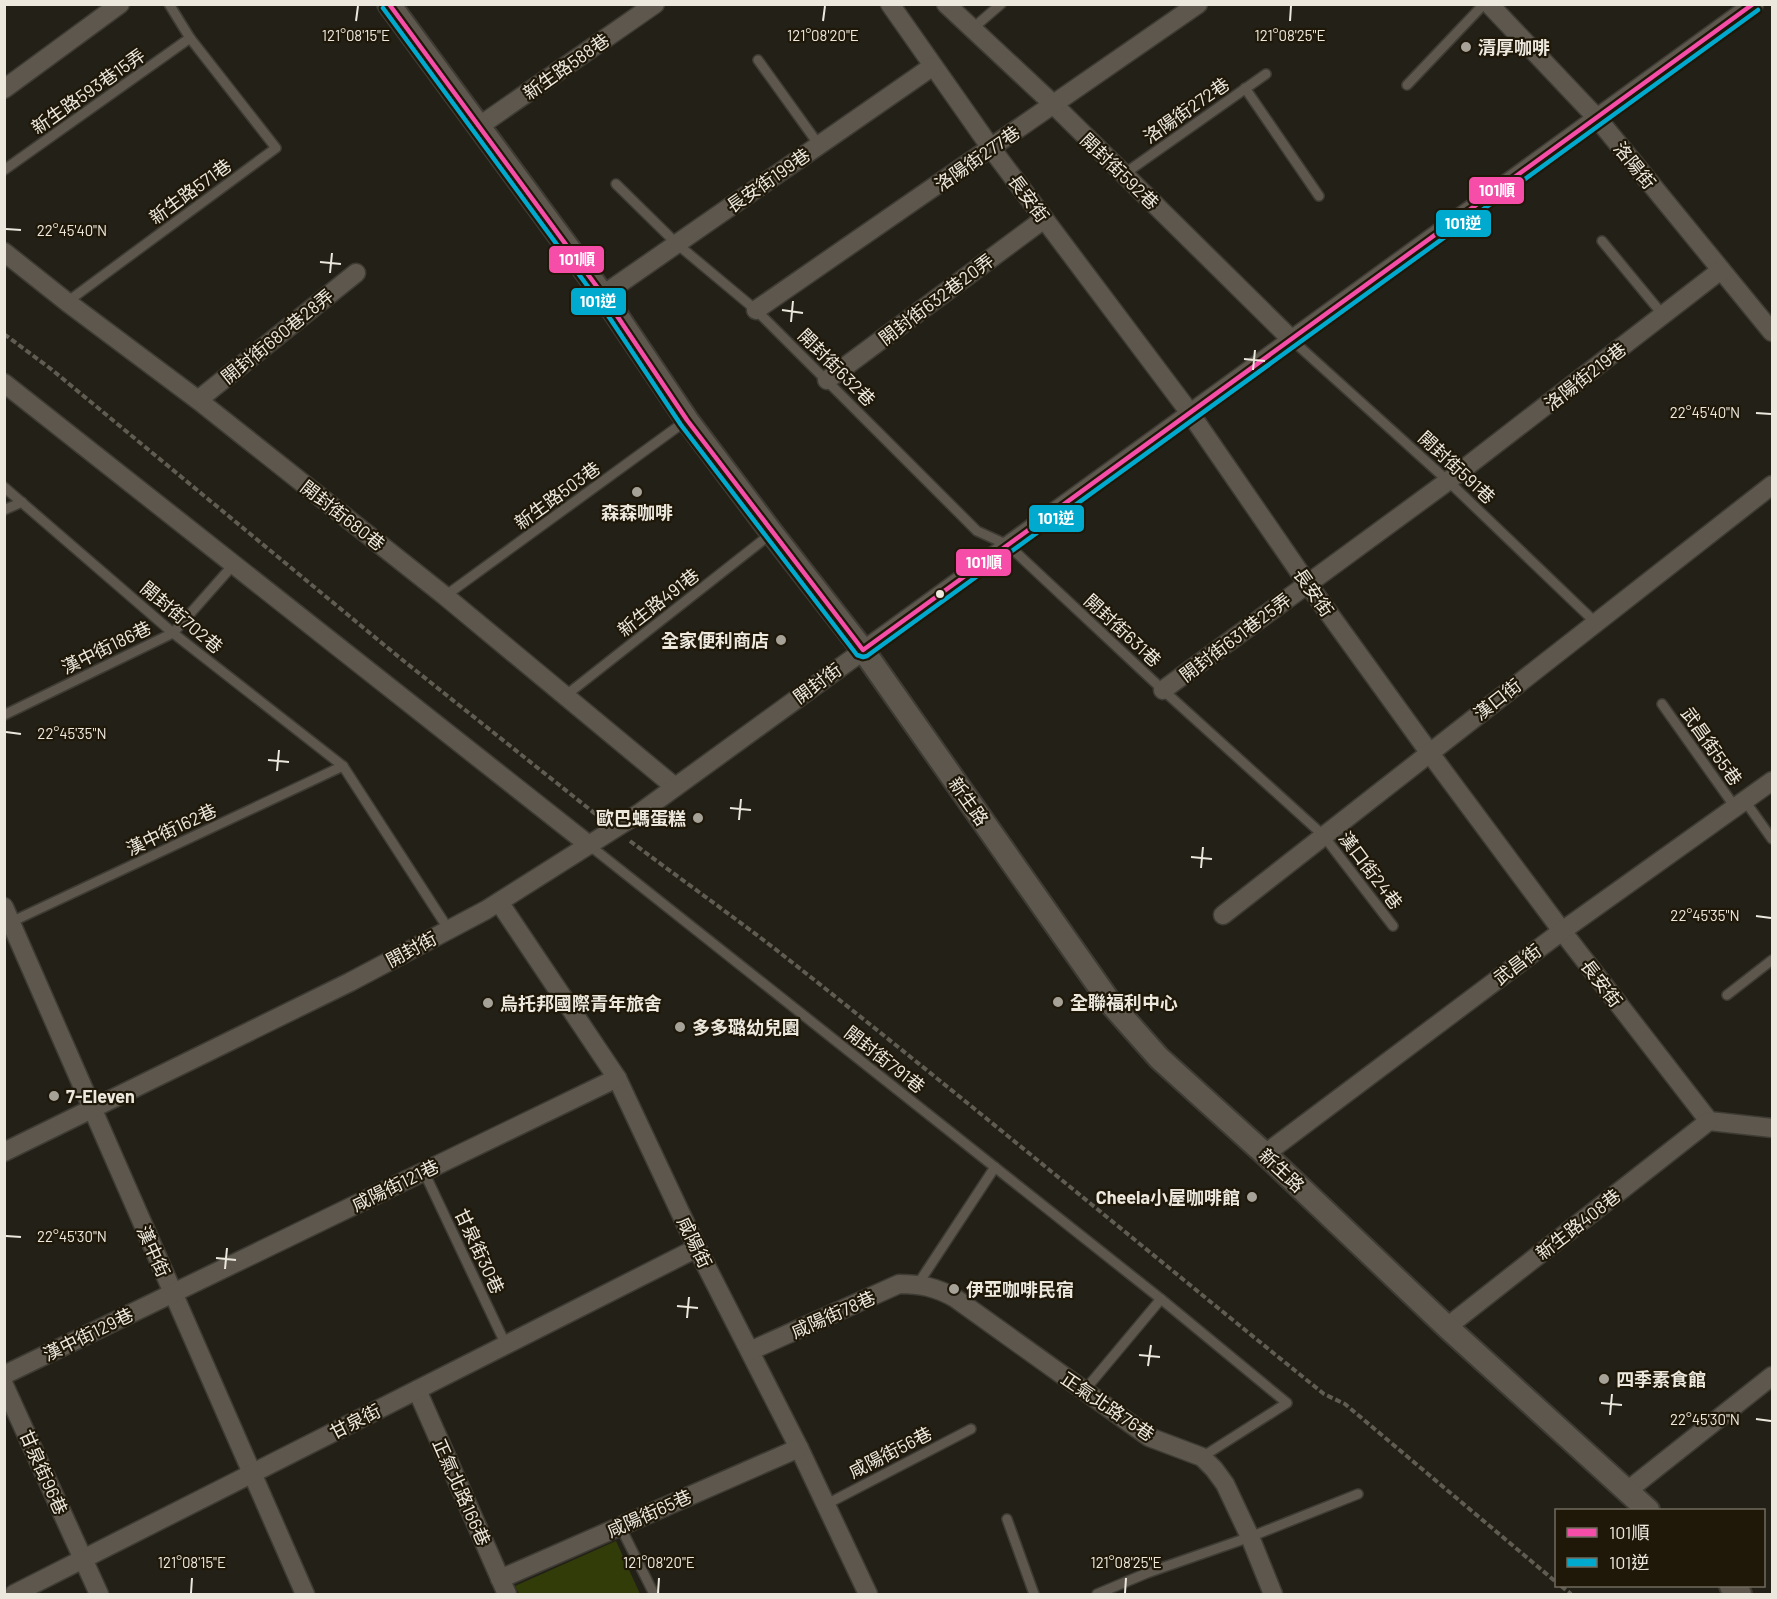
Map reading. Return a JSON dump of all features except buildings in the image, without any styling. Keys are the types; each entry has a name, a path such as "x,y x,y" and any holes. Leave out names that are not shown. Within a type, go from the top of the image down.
{"street":[{"path":"4,88 120,4"},
{"name":"新生路","path":"389,4 603,295 687,420 863,650 1112,1005 1159,1058 1265,1154 1447,1327 1647,1509"},
{"name":"新生路588巷","path":"478,127 655,4"},
{"name":"長安街","path":"890,4 1044,219 1191,413 1307,584 1430,752 1562,931 1709,1121"},
{"name":"開封街592巷","path":"946,4 1053,104 1292,340"},
{"name":"洛陽街277巷","path":"756,310 1198,4"},
{"name":"洛陽街","path":"1489,4 1597,118 1773,332"},
{"name":"開封街","path":"4,1152 350,982 449,930 500,902 641,812 1754,4"},
{"name":"長安街199巷","path":"603,295 933,66"},
{"name":"開封街632巷20弄","path":"827,380 1044,219"},
{"name":"開封街680巷","path":"4,252 198,400 445,596 675,787"},
{"name":"洛陽街219巷","path":"1307,584 1449,481 1721,270"},
{"name":"開封街680巷28弄","path":"198,400 356,273"},
{"path":"4,383 589,845"},
{"name":"漢口街","path":"1223,915 1773,485"},
{"name":"開封街631巷25弄","path":"1163,690 1307,584"},
{"name":"武昌街","path":"1265,1154 1562,931 1773,781"},
{"name":"咸陽街","path":"500,902 617,1078 697,1248 799,1448 868,1594"},
{"name":"漢中街","path":"7,918 305,1594"},
{"name":"咸陽街121巷","path":"172,1292 617,1078"},
{"path":"1709,1121 1773,1128"},
{"name":"新生路408巷","path":"1447,1327 1709,1121"},
{"name":"甘泉街","path":"14,1594 697,1248"},
{"name":"咸陽街78巷","path":"750,1351 899,1284 918,1284"},
{"name":"正氣北路76巷","path":"918,1284 938,1288 955,1298 1149,1437 1202,1457 1225,1484 1273,1594"},
{"name":"漢中街129巷","path":"4,1375 172,1292"},
{"path":"1627,1491 1773,1376"},
{"name":"甘泉街96巷","path":"4,1385 99,1594"},
{"name":"正氣北路166巷","path":"417,1390 503,1587"},
{"name":"咸陽街65巷","path":"503,1587 620,1526 799,1448"}],"lane":[{"path":"170,4 190,38"},
{"path":"972,28 1001,4"},
{"path":"1407,85 1484,4"},
{"name":"新生路571巷","path":"67,302 276,148 190,38"},
{"name":"新生路593巷15弄","path":"4,170 190,38"},
{"path":"758,60 819,145"},
{"name":"洛陽街272巷","path":"1124,174 1266,74"},
{"path":"1245,88 1319,196"},
{"name":"開封街632巷","path":"616,184 677,244 756,310 977,531 1008,545"},
{"path":"1602,241 1663,315"},
{"name":"開封街591巷","path":"1292,340 1449,481 1596,623"},
{"name":"新生路503巷","path":"445,596 687,420"},
{"name":"開封街702巷","path":"4,488 172,633 343,766 449,930"},
{"path":"4,510 22,502"},
{"name":"新生路491巷","path":"565,696 772,533"},
{"name":"開封街631巷","path":"1008,545 1323,835"},
{"name":"漢中街186巷","path":"4,715 172,633 234,564"},
{"name":"武昌街55巷","path":"1662,704 1740,804 1773,839"},
{"name":"漢中街162巷","path":"7,918 343,766"},
{"name":"漢口街24巷","path":"1323,835 1393,926"},
{"name":"開封街791巷","path":"589,845 1161,1299 1287,1402 1202,1457"},
{"path":"1727,995 1773,960"},
{"path":"918,1284 995,1167"},
{"name":"甘泉街30巷","path":"424,1172 506,1345"},
{"path":"1084,1391 1161,1299"},
{"name":"咸陽街56巷","path":"825,1505 971,1429"},
{"path":"1097,1594 1147,1573 1250,1538 1358,1494"},
{"path":"1007,1519 1034,1594"},
{"path":"620,1526 654,1594"}],"path":[{"path":"4,334 51,369 400,658 614,829 777,951 1106,1215 1315,1387 1345,1404 1555,1580"}],"green space":[{"path":"616,1541 640,1594 519,1594 515,1586"}],"transit line":[{"name":"101順","path":"389,4 603,295 687,420 863,650 1753,4"},
{"name":"101逆","path":"383,8 597,299 681,425 857,655 863,657 1758,10"}],"place":[{"name":"清厚咖啡","path":"1466,47"},
{"name":"森森咖啡","path":"637,492"},
{"name":"全家便利商店","path":"781,640"},
{"name":"歐巴螞蛋糕","path":"698,818"},
{"name":"全聯福利中心","path":"1058,1002"},
{"name":"烏托邦國際青年旅舍","path":"488,1003"},
{"name":"多多璐幼兒園","path":"680,1027"},
{"name":"7-Eleven","path":"54,1096"},
{"name":"Cheela小屋咖啡館","path":"1252,1197"},
{"name":"伊亞咖啡民宿","path":"954,1289"},
{"name":"四季素食館","path":"1604,1379"}]}
